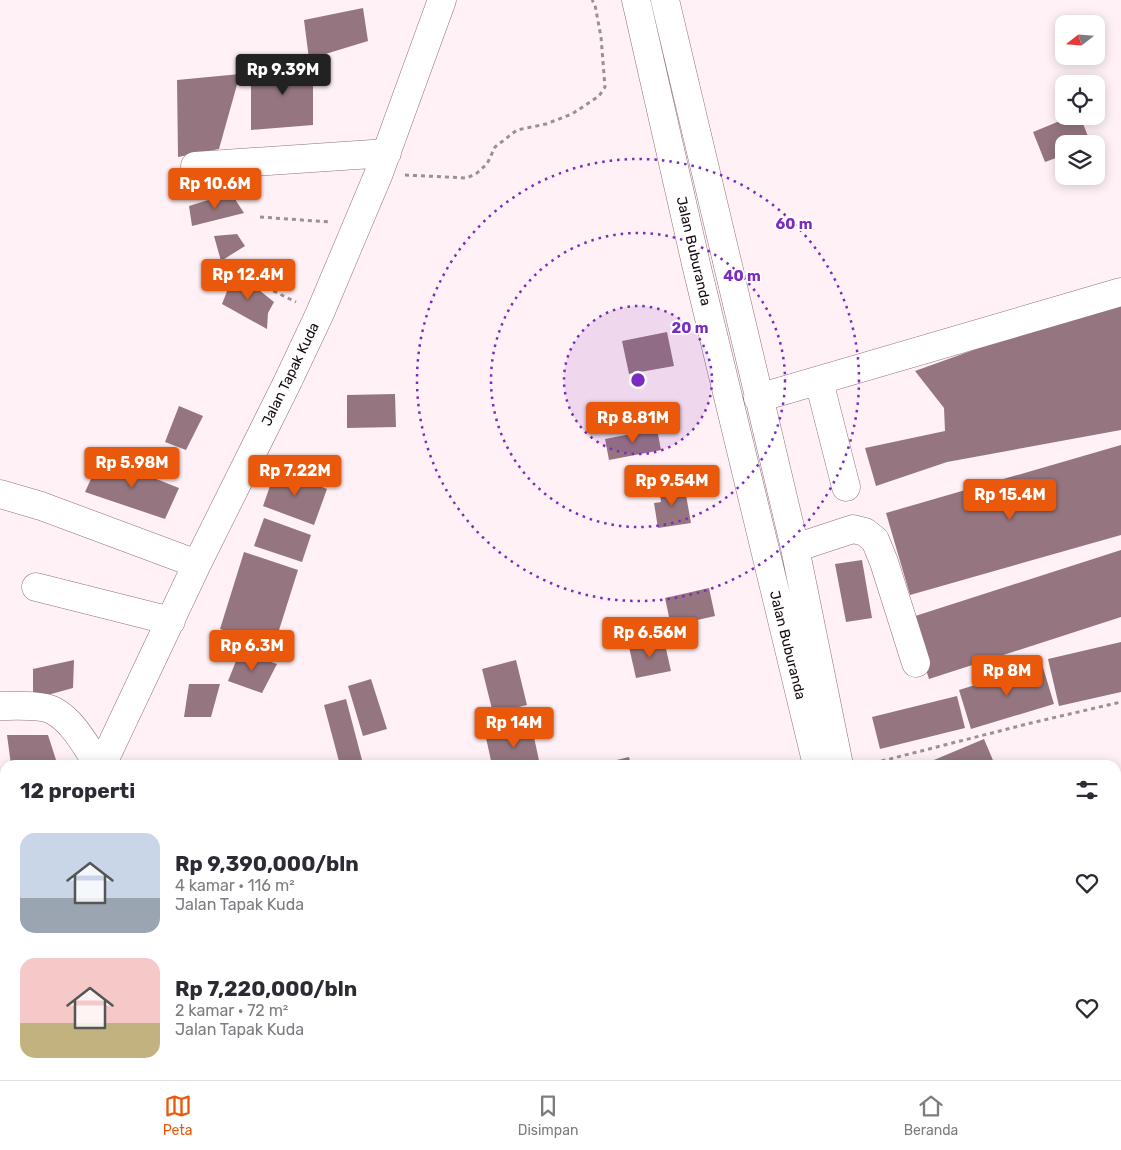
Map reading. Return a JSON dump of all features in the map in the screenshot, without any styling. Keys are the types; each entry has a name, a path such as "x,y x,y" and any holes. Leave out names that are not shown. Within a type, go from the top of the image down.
{"street":[{"name":"Jalan Tapak Kuda","path":"102,760 320,313 383,163 442,0"},
{"name":"Jalan Buburanda","path":"636,0 699,273 816,760"},
{"name":"Jalan Buburanda","path":"665,0 795,548 838,760"},
{"path":"195,166 383,163"},
{"path":"758,398 1121,292"},
{"path":"819,381 846,487"},
{"path":"0,494 41,506 197,564"},
{"path":"795,548 853,528 864,532 875,540 884,562 916,663"},
{"path":"36,587 170,620"},
{"path":"0,706 42,707 54,711 75,731 96,760"}],"path":[{"path":"383,163 467,178 477,173 486,164 495,147 517,130 546,124 572,114 599,96 605,88 601,38 595,5 592,0"},
{"path":"260,218 358,224"},
{"path":"259,284 320,313"},
{"path":"885,760 1021,725 1121,702"}],"building":[{"path":"363,8 368,41 309,59 304,20"},
{"path":"313,58 313,125 251,130 251,70"},
{"path":"240,74 219,149 178,157 177,80"},
{"path":"1055,123 1055,125 1084,125 1087,135 1055,135 1055,158 1045,162 1033,132"},
{"path":"231,193 244,213 192,226 189,206"},
{"path":"237,234 245,246 221,261 214,236"},
{"path":"235,271 274,302 268,313 267,329 222,304"},
{"path":"1121,297 1121,430 947,462 876,486 865,448 945,431 944,408 915,371"},
{"path":"667,332 674,366 629,374 622,341"},
{"path":"395,394 396,427 347,428 347,395"},
{"path":"179,406 203,416 186,450 165,442"},
{"path":"657,429 661,450 609,460 605,439"},
{"path":"1121,445 1121,535 910,595 886,513"},
{"path":"101,457 179,488 165,519 85,492"},
{"path":"276,469 327,489 314,525 263,506"},
{"path":"684,484 691,523 658,528 654,503 661,502 659,488"},
{"path":"264,518 311,535 302,562 254,546"},
{"path":"1121,550 1121,617 929,679 909,618"},
{"path":"244,552 298,570 274,646 220,629"},
{"path":"862,560 872,618 846,622 835,564"},
{"path":"709,588 715,616 671,626 665,598"},
{"path":"664,640 671,671 636,678 629,647"},
{"path":"1121,642 1121,692 1059,706 1048,659"},
{"path":"240,651 277,664 262,693 228,681"},
{"path":"74,660 73,688 33,699 33,669"},
{"path":"516,660 527,705 493,713 482,669"},
{"path":"1042,664 1054,704 971,729 959,690"},
{"path":"371,679 387,729 363,736 348,686"},
{"path":"189,684 220,684 211,717 184,717"},
{"path":"957,696 965,728 880,749 872,717"},
{"path":"346,699 362,760 339,760 324,705"},
{"path":"532,728 539,760 491,760 486,738"},
{"path":"7,735 48,735 56,760 10,760"},
{"path":"984,739 993,760 934,760"},
{"path":"629,757 630,760 617,760"}]}
